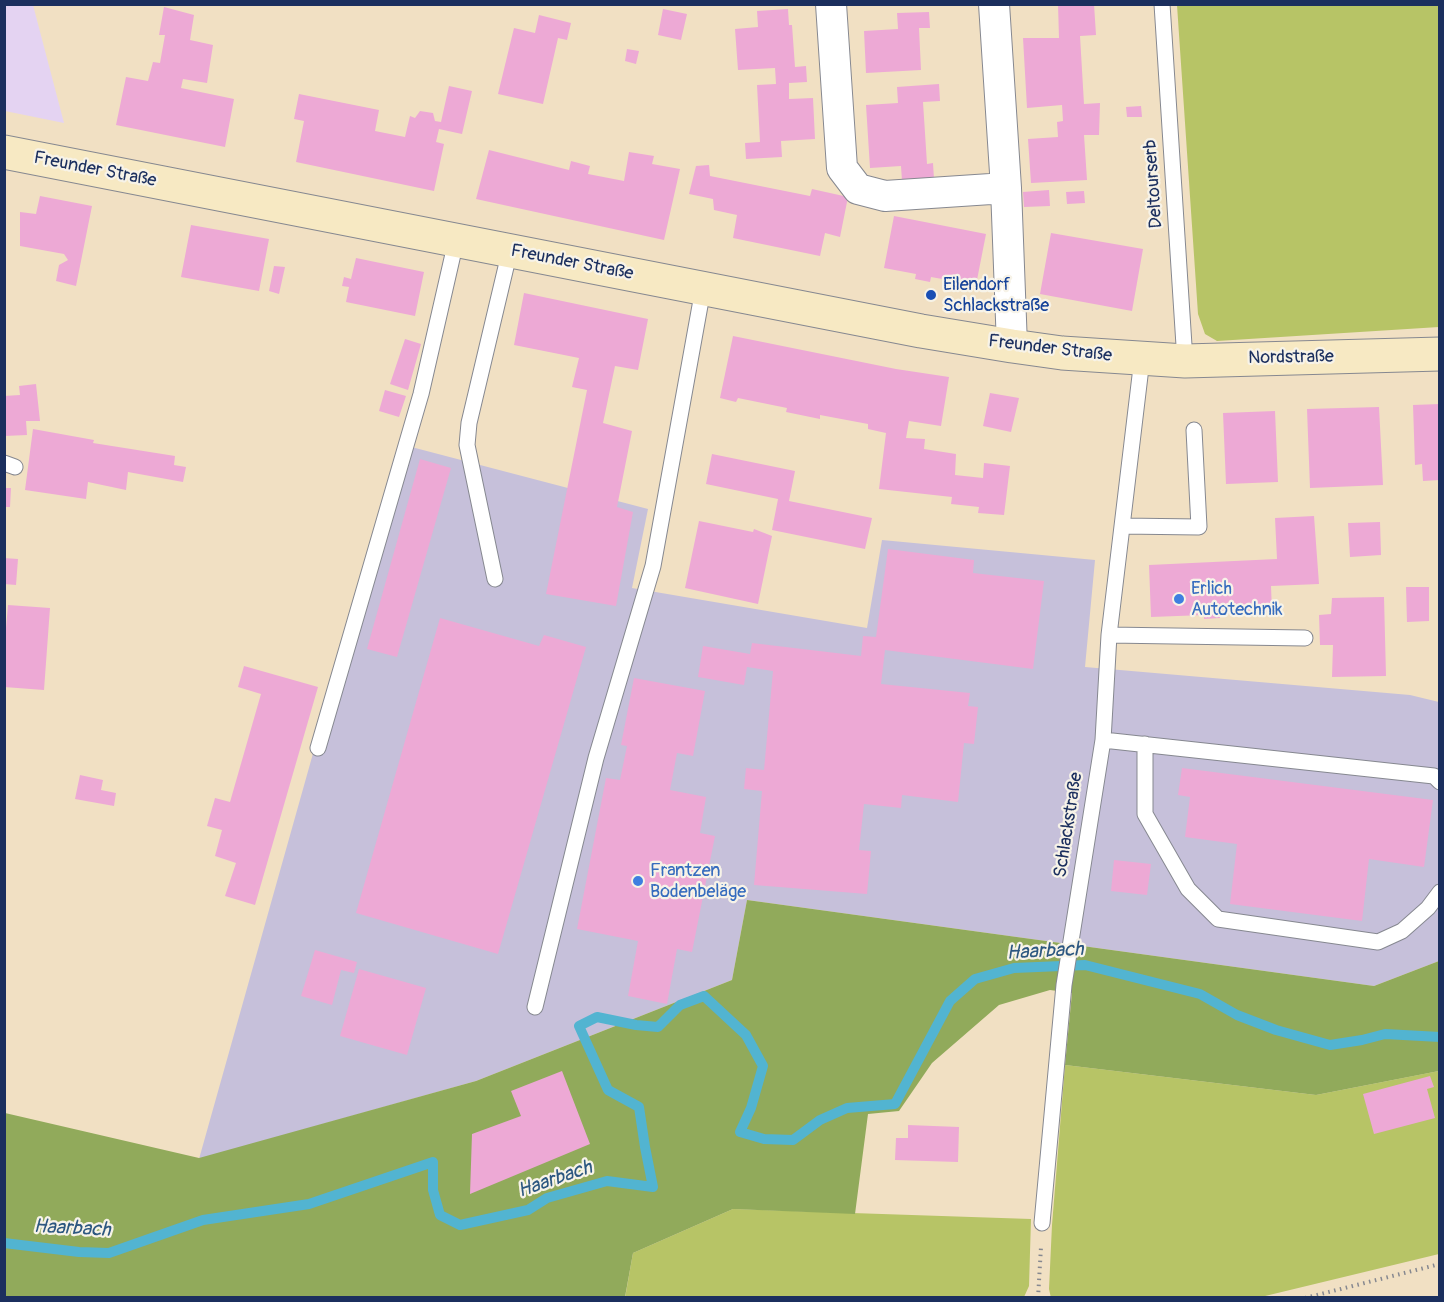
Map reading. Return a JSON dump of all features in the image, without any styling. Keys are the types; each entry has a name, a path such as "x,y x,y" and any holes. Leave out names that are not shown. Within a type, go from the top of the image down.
{"main road":[{"name":"Freunder Straße","path":"4,152 921,331 1012,346 1142,359"},
{"name":"Nordstraße","path":"1142,359 1185,361 1440,354"}],"street":[{"path":"831,4 842,168 858,189 885,196 1006,188"},
{"path":"994,4 1006,188 1012,346"}],"lane":[{"name":"Deltourserb","path":"1162,4 1185,361"},
{"path":"318,747 421,394 456,241"},
{"path":"495,579 467,445 469,423 510,250"},
{"path":"535,1007 596,758 652,566 703,289"},
{"name":"Schlackstraße","path":"1042,1223 1064,985 1103,740 1109,634 1142,359"},
{"path":"1122,526 1199,526 1194,430"},
{"path":"1109,634 1305,638"},
{"path":"1103,740 1434,776 1440,782"},
{"path":"1145,744 1145,814 1188,889 1218,919 1378,942 1402,931 1428,908 1440,892"}],"path":[{"path":"1038,1298 1042,1223"},
{"path":"1305,1298 1440,1264"}],"shaded area":[{"path":"4,5 33,5 64,123 5,111"},
{"path":"400,444 648,509 632,588 867,628 882,540 1095,560 1085,667 1410,695 1439,702 1439,961 1374,986 747,900 732,980 476,1081 199,1159"}],"green space":[{"path":"1177,5 1439,5 1439,327 1217,341 1205,334 1198,314"},
{"path":"747,900 1374,986 1439,961 1439,1071 1316,1095 1065,1065 1072,993 1050,990 999,1005 932,1063 899,1111 868,1114 855,1214 733,1209 633,1253 625,1297 5,1298 5,1113 199,1158 476,1081 732,980"},
{"path":"1065,1065 1316,1095 1439,1071 1439,1254 1261,1297 1051,1298 1049,1289 1052,1225"},
{"path":"733,1209 1031,1219 1029,1286 1024,1297 625,1298 633,1253"}],"building":[{"path":"1058,4 1094,4 1096,35 1080,36 1084,104 1100,103 1099,135 1084,135 1087,180 1031,183 1028,139 1058,137 1057,122 1063,121 1062,105 1027,108 1023,38 1059,38"},
{"path":"164,7 194,15 190,40 213,45 207,83 183,79 181,88 234,99 225,147 116,125 126,77 148,81 153,62 160,63 165,35 159,35"},
{"path":"663,9 687,14 681,40 658,35"},
{"path":"788,9 789,25 792,25 795,67 806,66 807,82 789,83 789,99 813,98 815,139 781,141 782,157 746,159 745,143 760,142 757,85 776,84 775,68 738,70 735,29 758,27 757,11"},
{"path":"929,12 930,28 919,28 921,70 866,73 864,31 898,29 897,13"},
{"path":"539,15 571,23 567,40 558,38 543,104 498,94 514,28 535,33"},
{"path":"627,49 639,51 636,64 625,61"},
{"path":"939,84 940,101 923,102 927,164 933,163 934,179 902,181 901,166 870,168 866,105 898,103 897,87"},
{"path":"449,86 472,91 462,134 439,129 436,142 444,144 434,191 296,162 304,121 294,119 299,94 379,110 375,131 405,137 410,116 415,118 420,111 433,113 435,121 441,122"},
{"path":"1141,106 1142,117 1127,117 1126,107"},
{"path":"489,150 569,170 571,161 590,166 588,174 624,181 629,152 654,156 652,164 680,169 664,240 476,199"},
{"path":"709,165 710,176 810,196 812,189 848,197 840,237 825,233 820,256 733,238 737,215 714,210 713,199 689,194 696,166"},
{"path":"1049,190 1050,206 1024,207 1023,192"},
{"path":"1084,191 1085,203 1067,204 1066,192"},
{"path":"40,196 92,206 76,286 56,281 59,265 68,260 64,254 20,246 20,212 36,214"},
{"path":"894,216 986,234 976,285 931,277 930,282 915,279 916,274 884,268"},
{"path":"191,225 269,239 259,291 181,277"},
{"path":"1051,233 1143,249 1132,311 1040,294"},
{"path":"356,258 424,272 415,316 346,302 349,287 342,286 344,277 351,279"},
{"path":"274,266 285,267 279,294 269,291"},
{"path":"524,293 648,319 638,370 615,366 603,423 632,431 617,507 633,512 616,606 546,594 587,390 572,387 579,358 514,345"},
{"path":"733,336 896,369 949,377 941,426 909,421 906,438 925,439 924,449 956,454 955,475 983,478 984,463 1010,466 1004,515 978,513 979,507 951,504 952,497 879,489 886,433 868,429 868,424 820,415 820,419 786,412 787,408 738,398 736,402 720,398"},
{"path":"405,339 421,344 408,390 390,384"},
{"path":"36,384 40,421 26,421 27,435 4,436 4,396 20,395 19,386"},
{"path":"385,390 406,396 399,417 379,411"},
{"path":"990,393 1019,398 1011,432 983,426"},
{"path":"1440,404 1440,480 1423,481 1422,464 1415,465 1413,405"},
{"path":"1379,407 1383,485 1310,488 1307,409"},
{"path":"1275,411 1278,482 1226,484 1223,413"},
{"path":"33,429 94,440 93,443 175,456 174,465 186,467 183,482 128,472 126,490 88,482 86,499 25,490"},
{"path":"712,454 795,471 789,501 872,518 865,549 772,530 778,499 706,484"},
{"path":"420,459 451,468 397,657 367,649"},
{"path":"4,488 11,488 10,507 4,507"},
{"path":"1314,516 1319,584 1271,586 1272,612 1220,614 1220,618 1204,619 1204,615 1151,617 1149,565 1277,559 1275,518"},
{"path":"699,521 753,532 754,529 772,536 758,604 685,588"},
{"path":"1380,522 1381,555 1350,557 1348,523"},
{"path":"888,549 974,560 973,573 1044,581 1033,669 885,650 881,684 970,693 968,706 978,707 974,744 964,743 958,802 902,795 901,808 864,804 859,850 871,851 867,894 754,885 762,791 744,789 746,768 764,770 773,671 747,667 744,685 698,677 703,646 750,654 752,643 861,656 863,636 876,637"},
{"path":"4,558 18,559 16,585 4,584"},
{"path":"1406,587 1429,587 1429,621 1407,622"},
{"path":"1384,597 1386,676 1332,677 1333,645 1320,645 1319,615 1331,614 1332,598"},
{"path":"8,605 50,608 44,690 4,687"},
{"path":"440,618 539,646 544,635 586,647 498,954 356,913"},
{"path":"244,666 318,687 255,905 225,896 236,863 215,856 222,830 207,826 215,798 230,802 261,694 238,687"},
{"name":"Frantzen Bodenbeläge","path":"634,678 705,691 693,756 677,753 670,790 706,797 700,833 715,836 692,952 677,949 667,1004 628,996 638,941 577,929 606,778 620,780 627,746 621,745"},
{"path":"1182,768 1433,800 1424,867 1369,859 1362,921 1230,904 1237,844 1185,837 1190,797 1178,795"},
{"path":"80,775 103,780 101,790 116,793 114,806 75,799"},
{"path":"1114,860 1151,864 1147,895 1111,891"},
{"path":"315,950 357,962 354,973 341,970 332,1005 301,996"},
{"path":"359,969 426,988 407,1055 340,1036"},
{"path":"562,1071 590,1144 470,1194 472,1134 521,1116 511,1091"},
{"path":"1430,1076 1434,1087 1427,1089 1435,1118 1374,1134 1363,1094"},
{"path":"908,1125 959,1127 958,1162 895,1160 896,1138 908,1138"}],"waterway":[{"name":"Haarbach","path":"4,1243 79,1252 109,1253 203,1220 309,1204 433,1162 433,1190 440,1215 460,1225 528,1210 547,1198 607,1181 653,1187 639,1107 608,1090 579,1026 597,1017 658,1027 680,1005 704,996 746,1035 763,1066 751,1108 740,1132 764,1139 793,1140 820,1120 847,1108 895,1104 950,1001 975,979 1014,968 1085,965 1200,994 1237,1015 1276,1030 1330,1045 1385,1034 1440,1037"}],"place":[{"name":"Eilendorf Schlackstraße","path":"931,295"},
{"name":"Erlich Autotechnik","path":"1179,599"},
{"name":"Frantzen Bodenbeläge","path":"638,881"}]}
